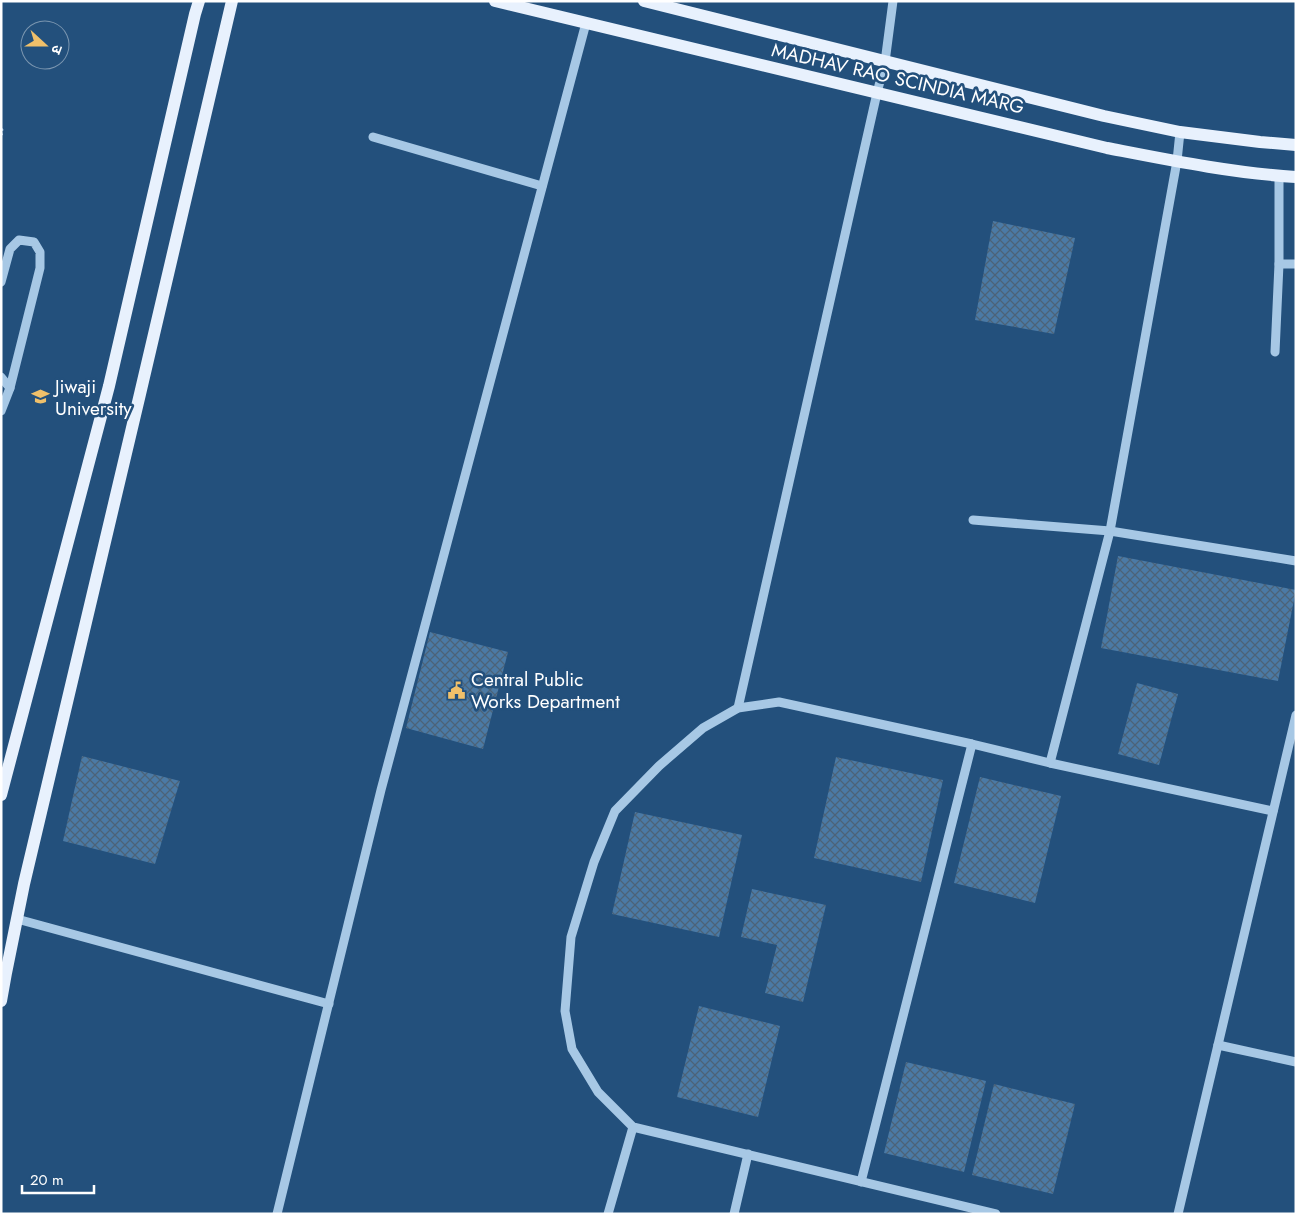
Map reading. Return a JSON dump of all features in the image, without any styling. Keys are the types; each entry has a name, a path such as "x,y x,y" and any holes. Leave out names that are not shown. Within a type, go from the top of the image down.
{"main road":[{"path":"1,795 108,386 199,1"},
{"path":"1,1001 16,919 232,1"},
{"name":"MADHAV RAO SCINDIA MARG","path":"495,1 1107,148 1267,175 1296,177"},
{"name":"MADHAV RAO SCINDIA MARG","path":"644,1 1104,116 1180,132 1296,145"}],"street":[{"path":"738,708 885,62 893,1"},
{"path":"277,1214 383,781 586,23"},
{"path":"1050,763 1110,531 1177,161 1180,132"},
{"path":"373,137 542,186"},
{"path":"1275,352 1279,264 1279,176"},
{"path":"1,282 10,249 19,240 34,242 40,252 40,268 10,388 1,411"},
{"path":"1279,264 1296,264"},
{"path":"1,377 10,388"},
{"path":"973,520 1110,531 1296,561"},
{"path":"996,1214 633,1126 598,1092 572,1049 565,1011 571,937 594,862 615,812 659,766 703,728 738,708 779,702 1050,763 1273,810"},
{"path":"1178,1214 1296,715"},
{"path":"862,1182 972,744"},
{"path":"16,919 329,1004"},
{"path":"1218,1045 1296,1062"},
{"path":"608,1214 633,1126"},
{"path":"734,1214 748,1154"}],"path":[{"path":"1,129 4,133 1,134"}],"building":[{"path":"993,221 1075,238 1054,334 975,320"},
{"path":"1118,556 1296,590 1278,681 1101,648"},
{"name":"Central Public Works Department","path":"430,632 508,652 483,749 406,728"},
{"path":"1137,683 1178,694 1159,765 1118,754"},
{"path":"82,756 180,781 155,864 63,841"},
{"path":"836,757 943,780 921,882 814,858"},
{"path":"980,777 1061,796 1035,903 954,883"},
{"path":"635,812 742,835 719,937 612,914"},
{"path":"752,889 826,905 803,1002 765,993 777,945 741,937"},
{"path":"699,1006 780,1026 758,1117 677,1097"},
{"path":"906,1062 986,1081 964,1172 884,1153"},
{"path":"994,1084 1075,1104 1053,1194 972,1175"}],"place":[{"name":"Jiwaji University","path":"41,397"},
{"name":"Central Public Works Department","path":"457,690"}]}
